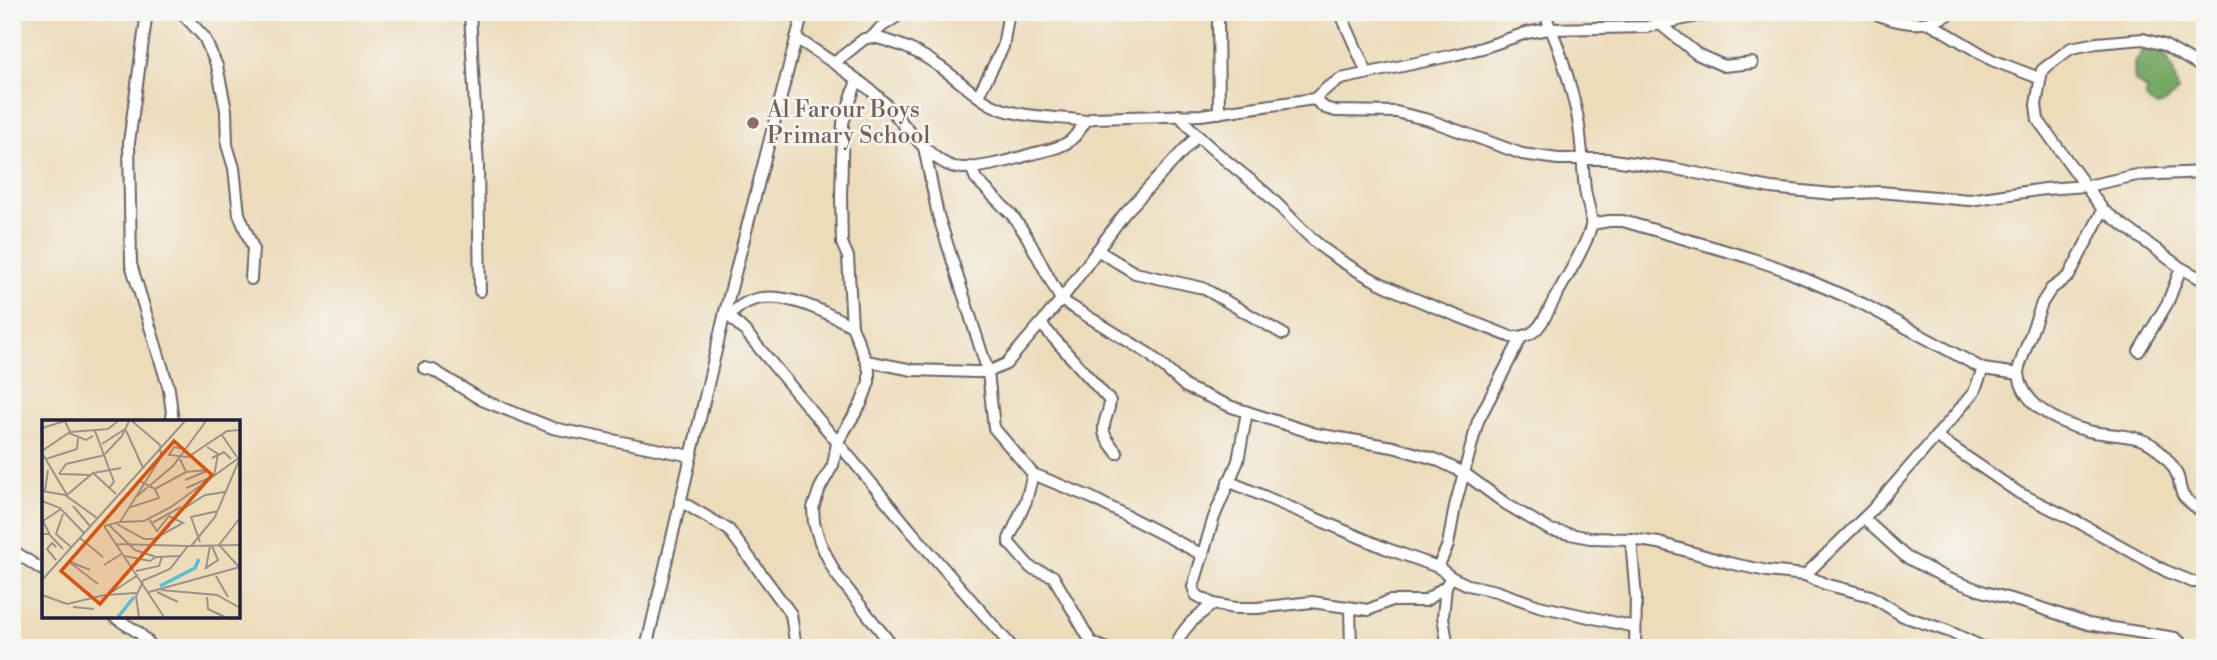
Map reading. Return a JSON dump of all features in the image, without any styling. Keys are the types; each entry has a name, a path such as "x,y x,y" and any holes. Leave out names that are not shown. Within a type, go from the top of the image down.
{"street":[{"path":"147,12 129,142 131,264 169,389 173,420"},
{"path":"181,12 204,37 217,66 226,110 227,145 234,168 239,214 253,248 251,279"},
{"path":"470,12 478,168 480,291"},
{"path":"646,648 691,456 803,12"},
{"path":"834,63 894,19 896,12"},
{"path":"1218,12 1219,113"},
{"path":"1340,12 1367,72"},
{"path":"1179,116 1196,137 1265,192 1310,238 1366,276 1511,337 1521,338 1531,335 1541,323 1571,270 1592,224 1585,190 1584,159 1577,115 1558,44 1549,29 1545,12"},
{"path":"872,37 921,55 990,104 1014,114 1086,121 1093,118 1219,113 1314,99 1341,79 1454,55 1507,38 1549,29 1647,27 1697,16 1735,12"},
{"path":"1872,12 1883,18 1930,23 1992,60 2039,78"},
{"path":"1930,23 1954,12"},
{"path":"978,96 1003,47 1008,17"},
{"path":"1660,24 1697,54 1724,66 1752,63"},
{"path":"796,38 878,96 924,147 954,167 1014,160 1068,142 1086,121"},
{"path":"2205,69 2164,45 2143,39 2071,48 2042,70 2036,105 2038,120 2103,210 2180,268 2205,281"},
{"path":"857,80 843,122 842,243 848,257 852,327 869,370 869,382 860,404 837,443 833,465 813,508 820,542 835,573 894,648"},
{"path":"1314,99 1325,108 1336,111 1396,112 1429,120 1522,154 1558,159 1606,159 1676,169 1771,188 1833,194 1880,192 1969,200 2087,186 2137,175 2205,172"},
{"path":"866,361 914,370 989,372 1011,360 1061,300 1130,208 1196,137"},
{"path":"924,147 938,215 989,372 994,428 1033,474 1092,498 1203,555"},
{"path":"971,167 976,179 1012,215 1026,235 1061,300 1149,354 1186,387 1247,412 1332,438 1407,450 1435,459 1464,473 1550,530 1590,538 1659,543 1729,563 1805,575 1825,584 1871,596 1903,616 1948,631 1985,648"},
{"path":"2103,210 2069,276 2051,289 2042,303 2019,367 2019,374 2025,391 2045,414 2086,430 2145,441 2154,447 2177,474 2183,496 2205,514"},
{"path":"1592,224 1609,220 1623,221 1782,269 1863,304 1983,369 2019,374"},
{"path":"1097,250 1135,272 1203,288 1283,334"},
{"path":"2138,351 2168,302 2180,268"},
{"path":"727,315 742,304 776,297 801,302 852,327"},
{"path":"727,315 745,331 1013,648"},
{"path":"1041,324 1110,401 1104,434 1117,453"},
{"path":"1438,567 1448,545 1452,517 1478,421 1521,338"},
{"path":"424,368 433,370 482,400 553,428 691,456"},
{"path":"1805,575 1864,519 1936,436 1974,392 1983,369"},
{"path":"1247,412 1238,461 1214,517 1193,587 1196,594 1213,604 1235,608 1312,602 1368,610 1389,601 1422,602 1449,582"},
{"path":"1936,436 2019,493 2077,521 2166,571 2193,582 2205,582"},
{"path":"1033,474 1026,501 1009,543 1031,568 1053,576 1092,645 1105,648"},
{"path":"1228,481 1385,548 1438,567 1449,582 1496,591 1539,606 1635,627"},
{"path":"680,501 729,530 791,614 796,648"},
{"path":"1864,519 1906,557 1947,578 2088,624 2175,638 2186,648"},
{"path":"1631,539 1636,598 1635,648"},
{"path":"12,550 42,570"},
{"path":"1447,648 1443,617 1449,582"},
{"path":"1174,648 1181,632 1213,604"},
{"path":"1350,608 1351,648"},
{"path":"116,618 139,633 154,648"}],"green space":[{"path":"2143,50 2164,53 2173,70 2178,91 2162,105 2149,102 2145,96 2148,91 2135,81 2134,64"}],"place":[{"name":"Al Farour Boys Primary School","path":"753,123"}]}
